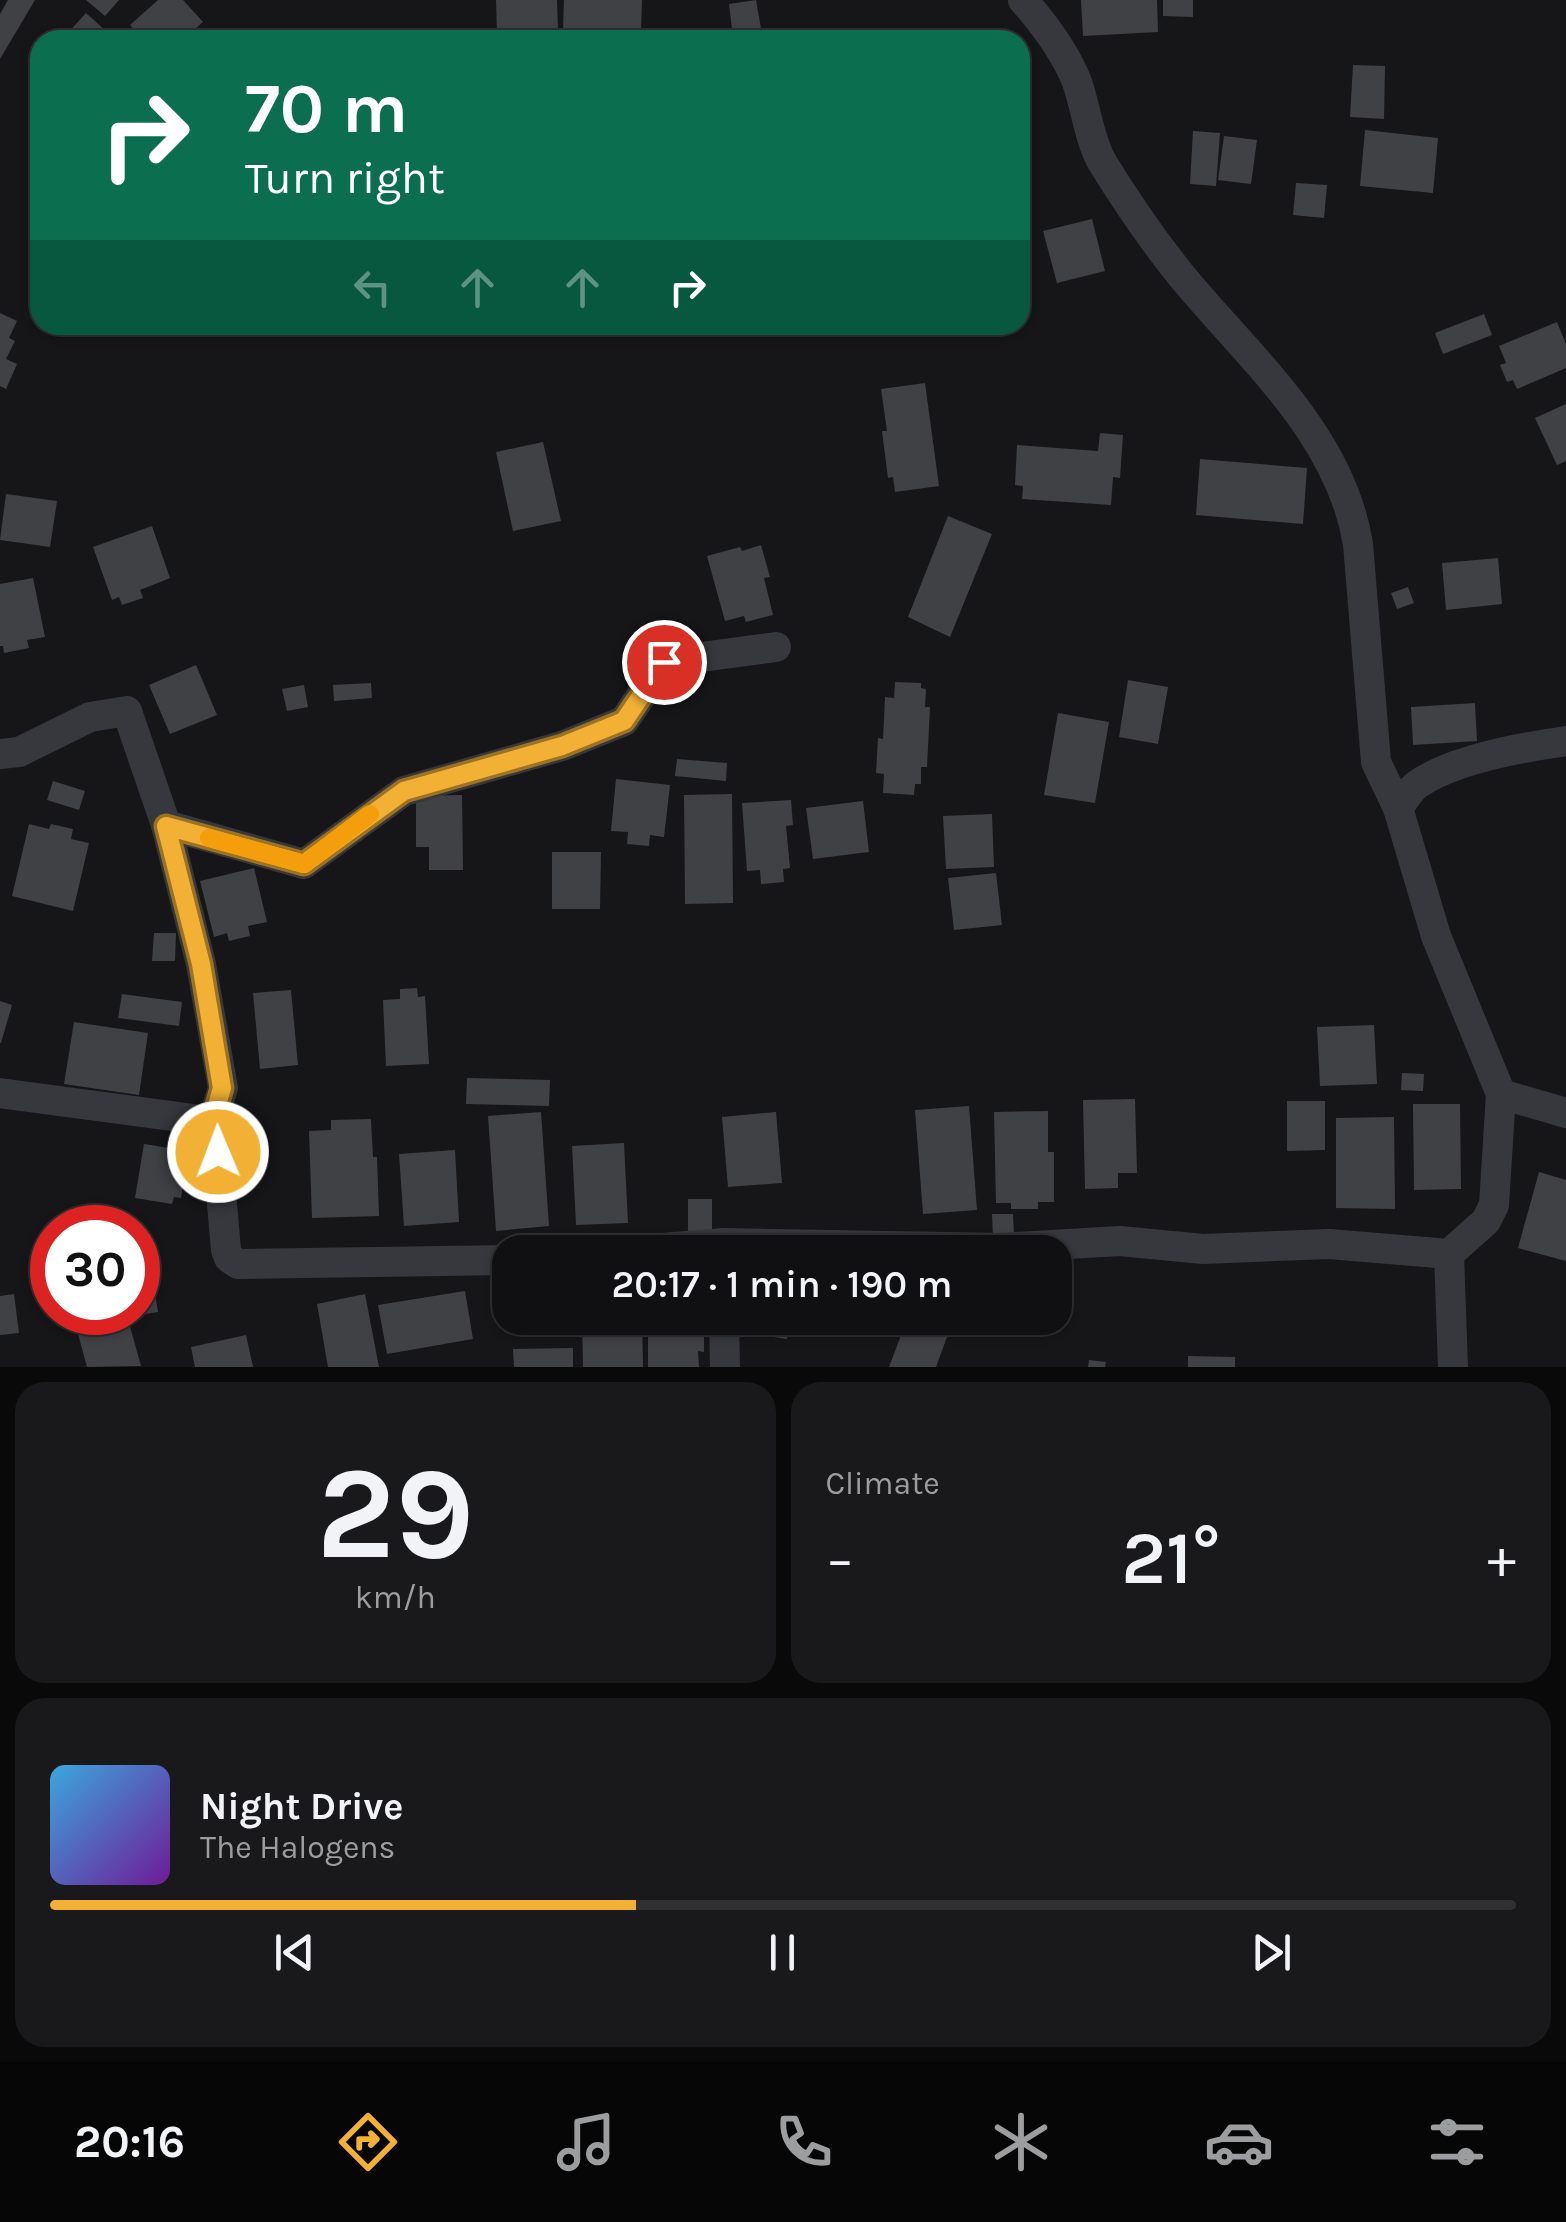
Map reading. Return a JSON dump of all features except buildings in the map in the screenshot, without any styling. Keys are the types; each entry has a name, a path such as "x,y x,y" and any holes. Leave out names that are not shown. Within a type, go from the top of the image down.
{"street":[{"path":"1023,0 1040,20 1076,80 1100,157 1152,238 1182,277 1255,356 1338,476 1353,512 1358,544 1376,762 1398,808 1436,936 1501,1094 1494,1205 1486,1220 1449,1254 1329,1244 1203,1249 1120,1242 1072,1244"},
{"path":"166,826 304,864 404,791 562,746 624,721 664,662 776,646"},
{"path":"0,754 20,752 90,717 127,711 166,826 201,964 222,1088 211,1126"},
{"path":"1398,808 1416,785 1442,772 1515,748 1566,741"},
{"path":"0,1093 194,1119 211,1126 216,1135 226,1250 232,1262 492,1260"},
{"path":"1501,1094 1566,1113"},
{"path":"1449,1254 1453,1367"},
{"path":"724,1335 724,1367"}],"slow traffic":[{"path":"209,838 304,864 370,814"}],"route":[{"path":"218,1152 211,1126 222,1088 201,964 166,826 304,864 404,791 562,746 624,721 664,662"}]}
